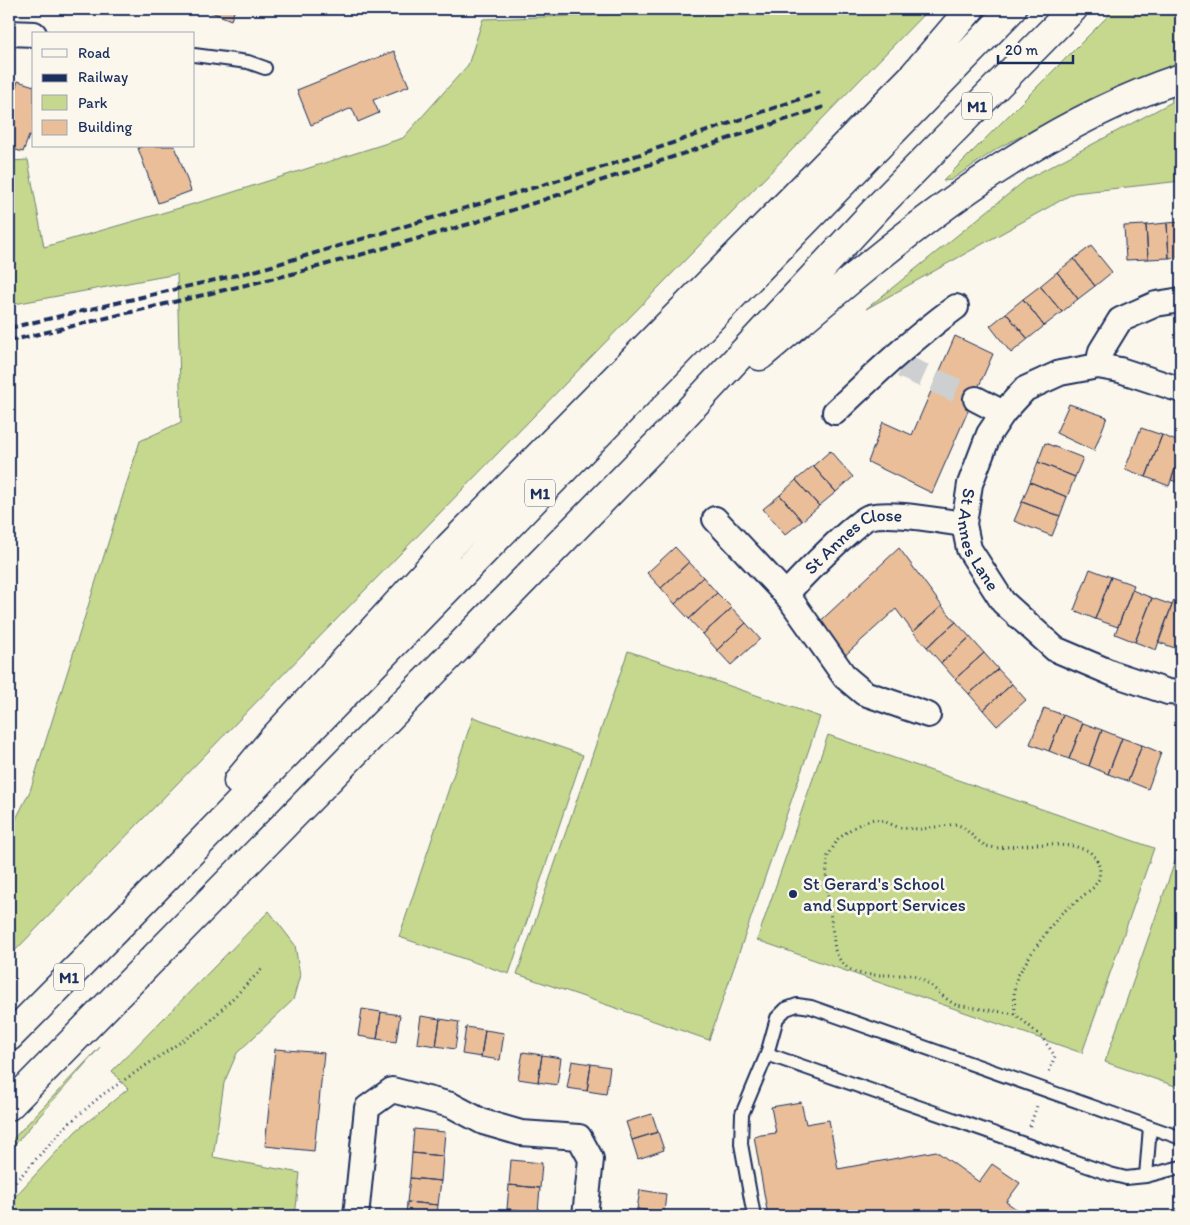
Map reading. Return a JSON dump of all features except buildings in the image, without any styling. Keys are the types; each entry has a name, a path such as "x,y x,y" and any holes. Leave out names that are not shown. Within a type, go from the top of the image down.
{"highway":[{"path":"129,916 272,740 442,554 912,77 970,9"},
{"name":"M1","path":"9,1037 1012,9"},
{"name":"M1","path":"9,1106 666,434 881,204 1073,9"},
{"path":"666,434 858,274 942,208 1008,162 1055,134 1107,108 1181,78"}],"street":[{"path":"9,33 32,34"},
{"path":"1098,366 1102,351 1120,320 1156,304 1181,300"},
{"path":"835,412 895,364 923,331 956,307"},
{"name":"St Annes Lane","path":"1181,390 1120,370 1098,366 1060,373 1026,389 1003,413 989,434 970,484 964,524 969,549 1003,602 1055,649 1114,674 1168,692 1181,693"},
{"path":"976,398 1003,413"},
{"name":"St Annes Close","path":"786,595 796,582 867,517 895,516 964,524"},
{"path":"715,519 786,595 822,643 845,678 864,693 928,715"},
{"path":"356,1216 367,1108 392,1090 451,1104 483,1122 521,1133 579,1137 591,1159 585,1216"}],"lane":[{"path":"195,55 248,62 265,68"},
{"path":"754,1216 741,1144 742,1114 767,1054 777,1018 786,1009 797,1005 811,1007 1181,1138"},
{"path":"767,1054 1110,1174 1126,1178 1146,1176 1181,1167"},
{"path":"1146,1176 1150,1127"}],"path":[{"path":"1015,1014 1014,990 1017,977 1031,954 1062,913 1094,886 1099,879 1100,868 1096,858 1089,851 1074,846 1054,844 1030,844 996,848 986,846 963,827 956,824 922,829 900,828 892,823 874,819 851,829 838,839 828,856 826,880 835,950 839,960 846,968 867,975 914,975 932,985 948,1001 956,1005 1015,1014 1041,1036 1055,1056 1023,1143"},
{"path":"9,1189 65,1127 102,1095 206,1025 264,967"}],"green space":[{"path":"657,9 927,9 9,957 9,833 30,791 140,441 181,422 177,274 9,305 9,161 28,160 44,247 221,196 403,138 468,65 483,19 656,13"},
{"path":"1115,9 1181,9 1181,181 1074,193 866,309 1027,179 1172,102 1167,68 1068,112 1000,147 951,180 943,181"},
{"path":"628,651 820,717 709,1040 517,974"},
{"path":"473,717 583,755 509,974 399,937"},
{"path":"828,735 1154,848 1082,1053 757,940"},
{"path":"1179,850 1181,851 1181,1088 1105,1062"},
{"path":"269,911 295,945 300,975 293,1000 237,1053 224,1083 213,1157 300,1173 295,1216 9,1216 9,1203 76,1131 128,1089 112,1071"},
{"path":"100,1047 9,1151 9,1143"}],"tunnel":[{"path":"902,366 976,399"}],"railway":[{"path":"9,328 258,270 606,166 820,92"},
{"path":"9,341 292,274 473,223 827,106"}],"place":[{"name":"St Gerard's School and Support Services","path":"793,894"}]}
